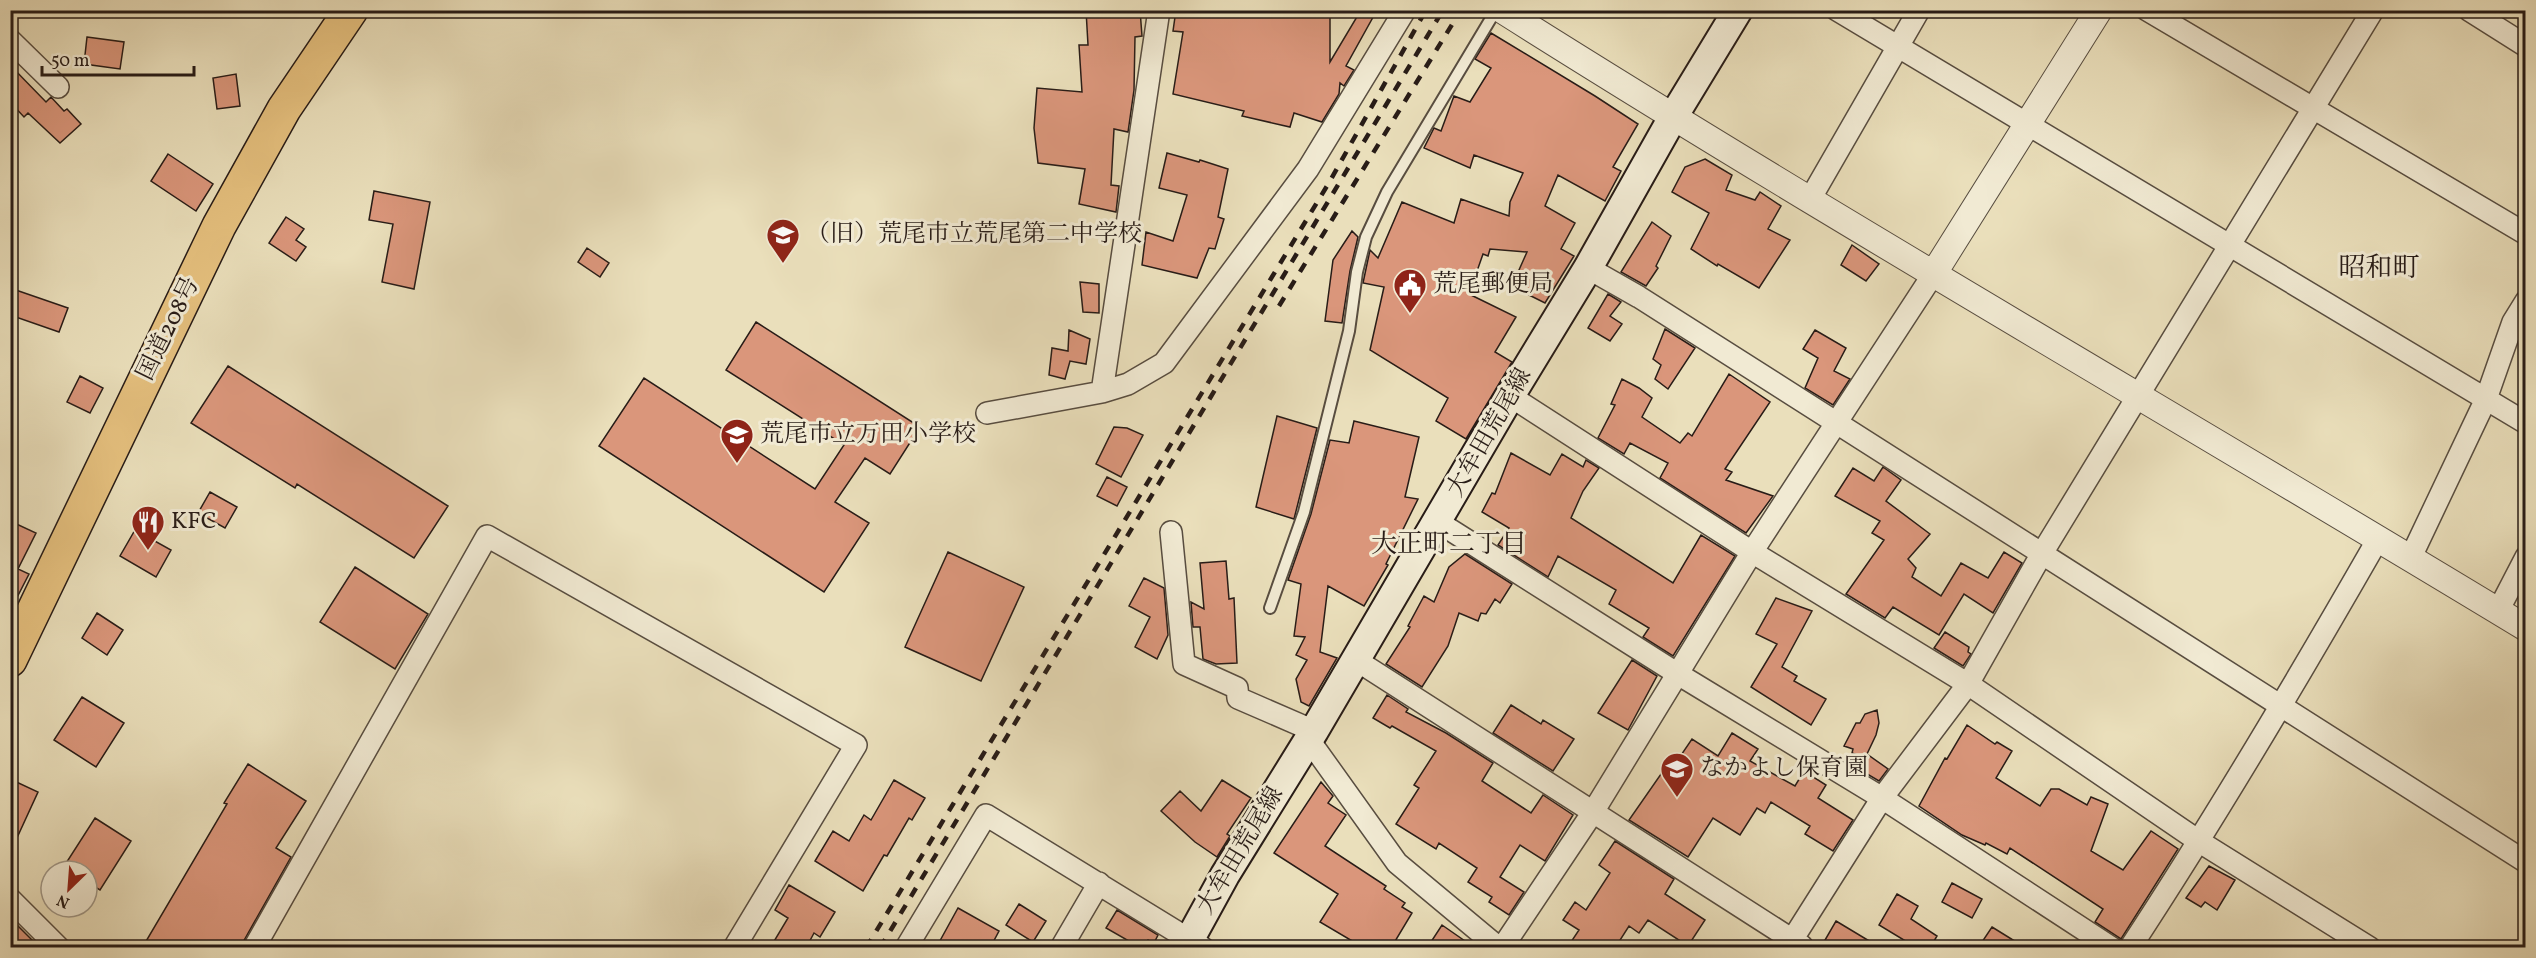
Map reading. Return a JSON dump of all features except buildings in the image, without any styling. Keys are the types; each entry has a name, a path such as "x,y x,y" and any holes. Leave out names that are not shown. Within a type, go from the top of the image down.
{"highway":[{"name":"国道208号","path":"10,660 219,226 284,109 351,10"}],"main road":[{"name":"大牟田荒尾線","path":"1192,944 1510,396 1588,268 1673,117 1738,10"}],"street":[{"path":"1102,392 1159,10"},
{"path":"987,413 1102,392 1128,384 1164,363 1308,169 1405,10"},
{"path":"1502,10 1809,201 2139,395 2526,628"},
{"path":"1837,10 2526,423"},
{"path":"1809,201 1919,10"},
{"path":"1171,532 1184,664 1237,688 1238,698 1312,736 1397,863 1500,948 1593,812 1752,552 1934,273 2099,10"},
{"path":"2147,10 2526,234"},
{"path":"1356,660 1795,945 1881,798 1968,684 2041,555 2373,10"},
{"path":"2469,10 2526,46"},
{"path":"10,40 58,87"},
{"path":"1588,268 1639,297 2041,555 2526,861"},
{"path":"2410,559 2486,399 2513,322 2526,301"},
{"path":"1510,396 1752,552 1968,684 2200,842 2370,948"},
{"path":"1438,522 1678,674 1881,798 2112,948"},
{"path":"254,948 487,536 856,745 734,948"},
{"path":"2130,948 2200,842 2282,707 2378,539"},
{"path":"2498,611 2526,557"},
{"path":"906,948 986,815 1099,883 1192,944"},
{"path":"1061,948 1099,883"},
{"path":"10,899 59,948"}],"lane":[{"path":"1270,608 1304,512 1349,331 1357,272 1366,237 1387,192 1496,10"}],"railway":[{"path":"866,948 1330,181 1426,10"},
{"path":"880,948 1443,10"},
{"path":"1279,306 1461,10"}],"place":[{"name":"（旧）荒尾市立荒尾第二中学校","path":"783,264"},
{"name":"荒尾郵便局","path":"1410,314"},
{"name":"荒尾市立万田小学校","path":"737,464"},
{"name":"KFC","path":"148,551"},
{"name":"なかよし保育園","path":"1677,798"}],"district":[{"name":"昭和町","path":"2379,269"},
{"name":"大正町二丁目","path":"1449,545"}]}
